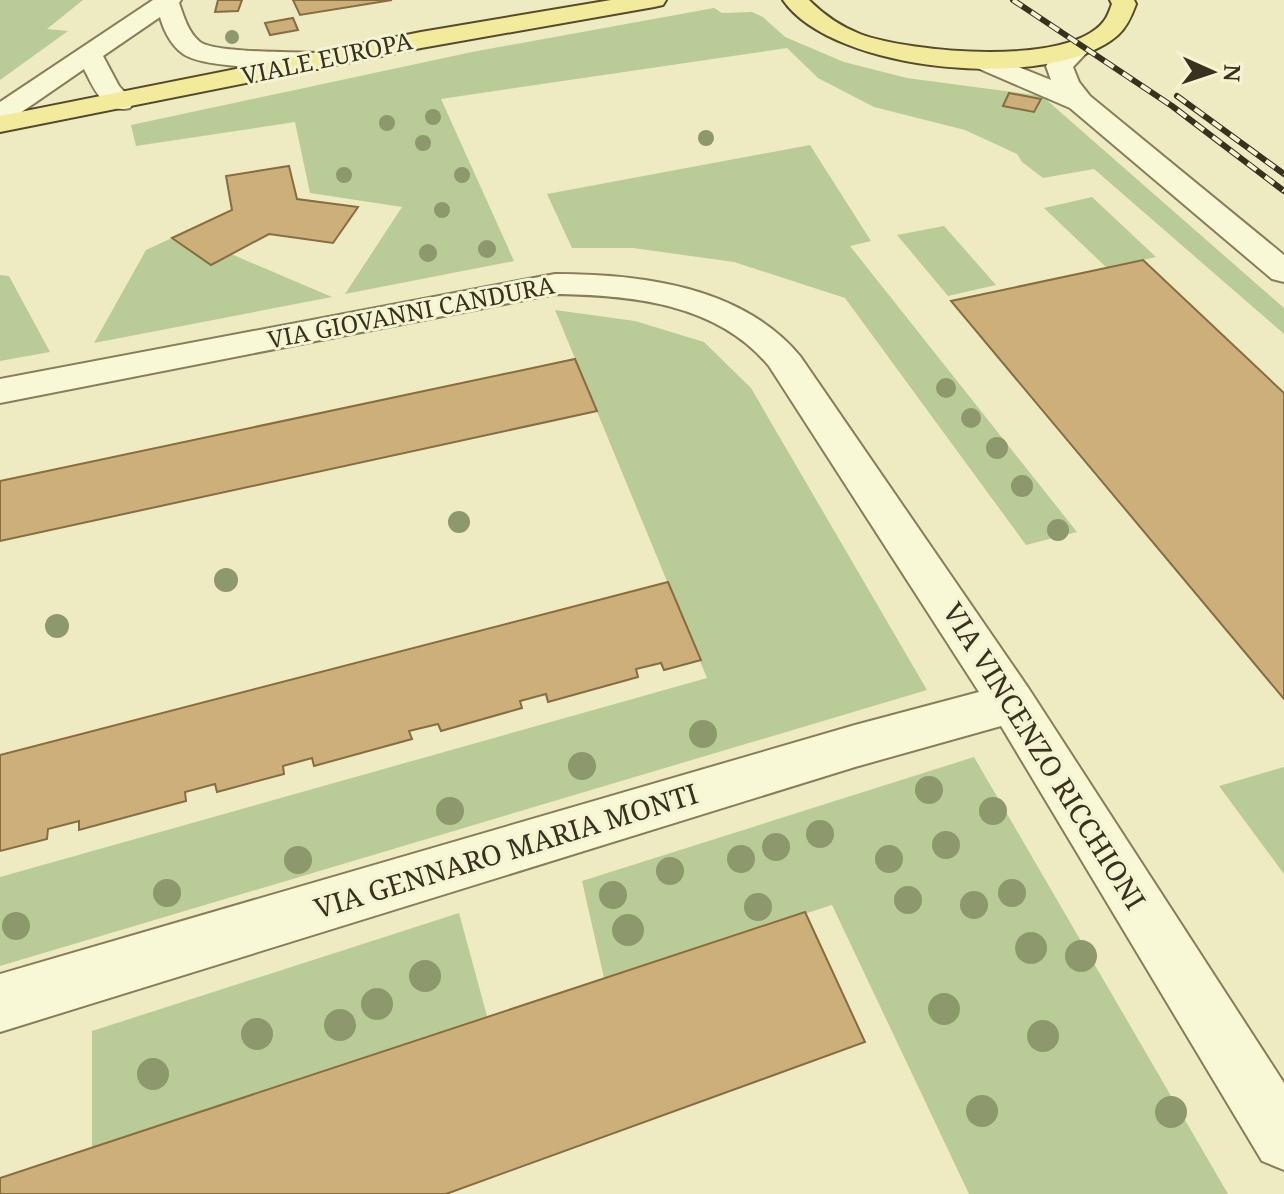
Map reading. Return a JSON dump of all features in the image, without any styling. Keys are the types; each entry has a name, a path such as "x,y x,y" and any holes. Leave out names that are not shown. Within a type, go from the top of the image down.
{"main road":[{"name":"VIALE EUROPA","path":"0,124 421,40 654,0"},
{"path":"795,0 829,28 873,46 927,57 984,61 1020,60 1079,47 1112,28 1124,4 1122,0"}],"street":[{"path":"0,114 168,1 177,32 195,51 246,58 321,61"},
{"path":"1079,47 1059,66 1066,84 1080,102 1284,272"},
{"path":"156,94 172,80 186,57 195,51"},
{"path":"89,54 108,90 120,102"},
{"path":"984,61 1080,102"},
{"name":"VIA GIOVANNI CANDURA","path":"0,391 555,284 599,283 686,300 722,313 753,330 776,351 797,377"},
{"name":"VIA VINCENZO RICCHIONI","path":"797,377 1012,703 1284,1139"},
{"name":"VIA GENNARO MARIA MONTI","path":"0,1003 855,746 1012,703"}],"green space":[{"path":"0,0 83,0 47,29 68,31 0,80"},
{"path":"714,8 722,13 752,12 763,17 785,37 844,62 907,78 1042,96 1284,308 1284,334 1094,169 1043,178 1022,162 1017,154 965,130 874,107 818,78 787,48 441,99 514,261 345,294 402,207 310,193 295,122 136,146 131,125 472,52"},
{"path":"810,145 871,241 850,246 1077,532 1026,545 845,298 734,262 633,248 572,248 547,194"},
{"path":"1092,197 1156,257 1107,268 1044,208"},
{"path":"944,226 996,285 948,296 897,235"},
{"path":"172,238 211,265 231,254 332,297 94,343 146,250"},
{"path":"0,275 9,276 50,352 0,361"},
{"path":"555,310 635,321 704,342 751,388 927,690 0,966 0,877 707,678"},
{"path":"974,757 1228,1194 969,1194 832,905 604,978 582,881"},
{"path":"1284,767 1284,874 1219,786"},
{"path":"459,913 487,1016 92,1147 92,1031"}],"building":[{"path":"218,0 242,0 238,11 215,12"},
{"path":"293,0 392,0 300,15"},
{"path":"293,18 298,30 270,35 265,23"},
{"path":"1009,93 1041,99 1034,112 1003,106"},
{"path":"289,166 297,199 358,207 333,243 269,234 211,265 172,238 232,210 226,176"},
{"path":"1143,260 1284,393 1284,699 951,301"},
{"path":"575,359 597,411 0,541 0,481"},
{"path":"668,582 701,660 664,670 661,663 636,669 638,677 548,702 546,694 520,701 522,708 441,731 438,724 409,731 412,739 314,766 312,758 283,766 284,774 217,792 215,784 185,792 186,801 79,830 79,821 48,829 47,839 0,851 0,755"},
{"path":"805,912 865,1042 446,1194 0,1194 0,1178"}],"railway":[{"path":"1013,0 1172,106 1284,191"},
{"path":"1177,96 1284,174"}]}
